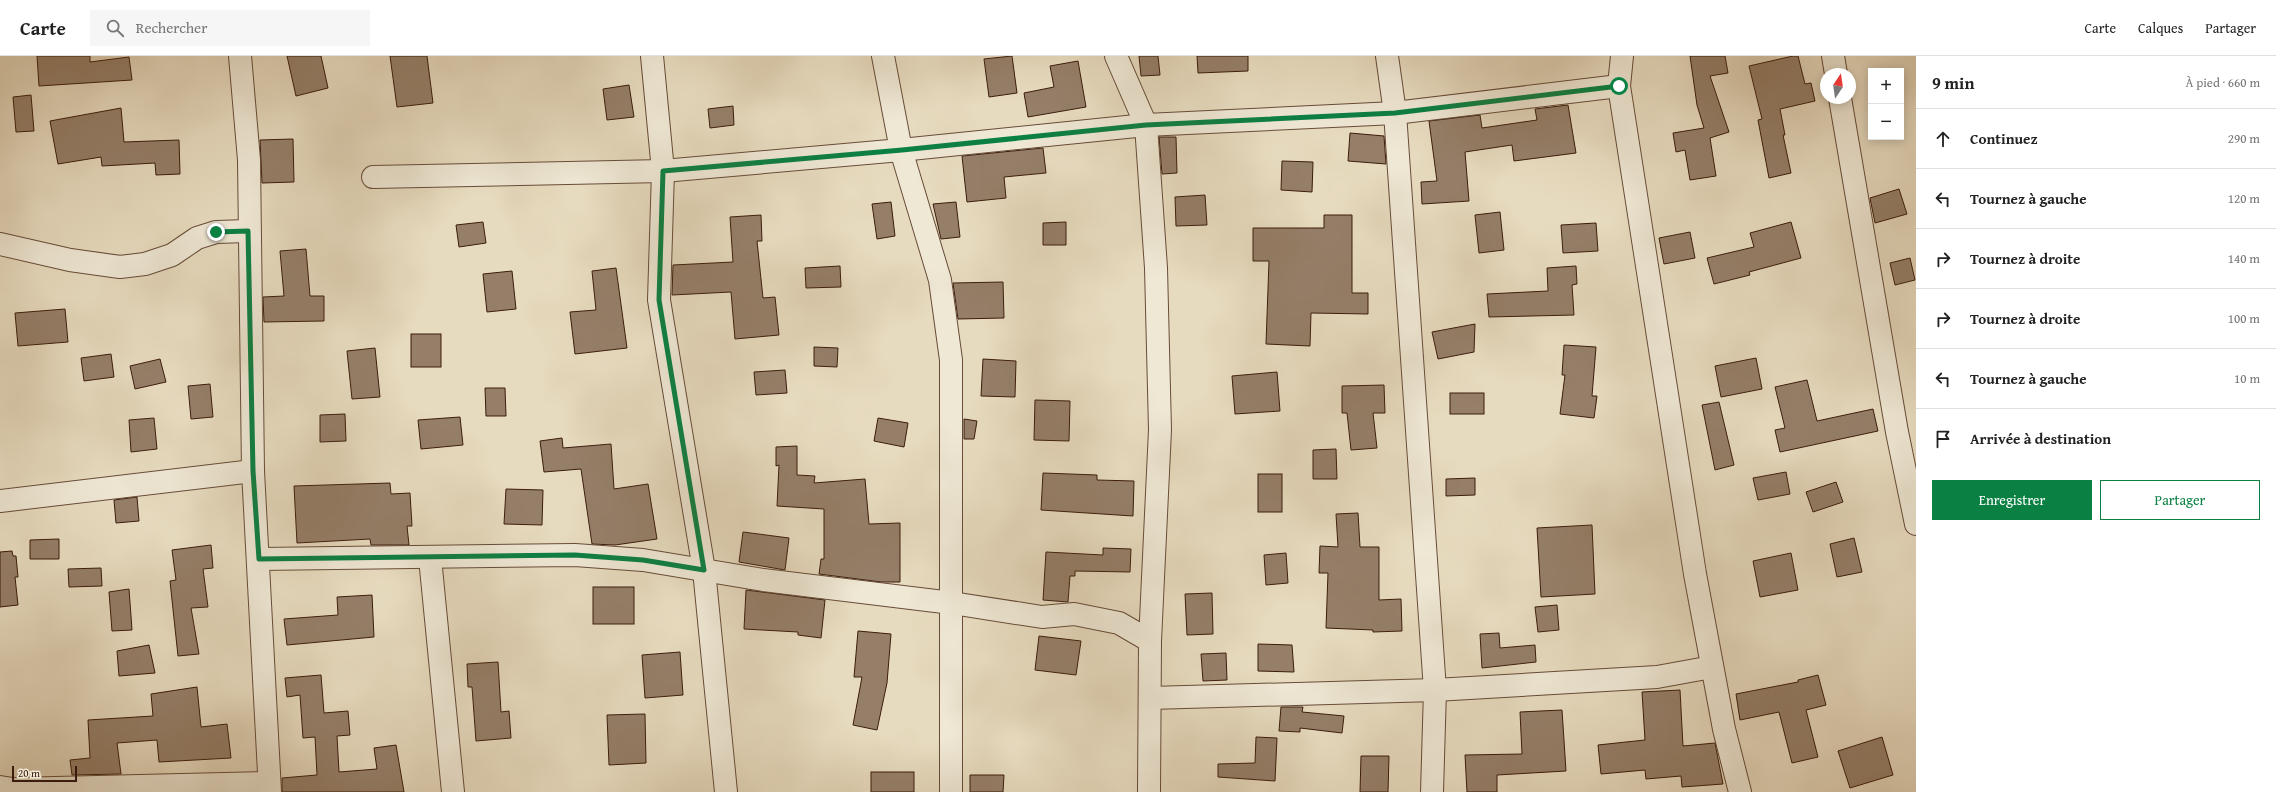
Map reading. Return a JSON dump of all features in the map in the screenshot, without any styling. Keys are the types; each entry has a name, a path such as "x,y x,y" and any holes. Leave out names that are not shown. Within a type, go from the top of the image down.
{"street":[{"path":"0,787 13,789 270,788 259,559 253,471 248,231 249,160 240,56"},
{"path":"652,56 663,171 659,300 704,570 726,792"},
{"path":"883,56 902,150 940,280 951,360 951,792"},
{"path":"1116,56 1146,125 1156,268 1160,430 1150,641 1149,792"},
{"path":"1387,56 1395,113 1435,690 1432,792"},
{"path":"1622,56 1619,86 1695,574 1712,667 1740,792"},
{"path":"1832,56 1835,68"},
{"path":"373,177 663,171 902,150 1146,125 1395,113 1619,86"},
{"path":"1841,104 1895,425 1916,524"},
{"path":"0,244 77,262 120,267 145,264 172,255 197,238 216,232 248,231"},
{"path":"0,501 253,471"},
{"path":"259,559 575,555 643,560 763,580 952,603 1042,617 1074,614 1119,623 1150,641"},
{"path":"430,558 453,792"},
{"path":"1150,698 1435,690 1657,677 1712,667"}],"building":[{"path":"37,56 90,56 90,62 129,57 132,80 39,86"},
{"path":"287,56 321,56 328,88 296,96"},
{"path":"390,56 427,56 433,103 397,107"},
{"path":"1012,56 1017,93 989,97 984,59"},
{"path":"1139,56 1158,56 1160,75 1141,76"},
{"path":"1197,56 1248,56 1248,71 1198,73"},
{"path":"1690,56 1725,56 1728,73 1710,76 1729,132 1710,138 1716,176 1690,180 1685,150 1676,152 1673,133 1704,128 1697,105"},
{"path":"1798,56 1805,84 1811,83 1815,101 1780,109 1785,135 1783,135 1791,173 1769,178 1758,120 1762,119 1749,66"},
{"path":"1078,61 1086,107 1028,117 1024,93 1054,87 1050,66"},
{"path":"629,85 634,117 607,120 603,89"},
{"path":"31,95 34,131 16,132 13,97"},
{"path":"1568,105 1576,153 1514,161 1512,145 1465,152 1469,201 1422,204 1421,182 1437,181 1429,121 1480,115 1482,128 1537,120 1535,109"},
{"path":"733,106 734,125 710,128 708,109"},
{"path":"121,108 124,142 179,140 180,174 156,175 155,163 102,166 101,157 58,164 50,121"},
{"path":"1350,133 1384,136 1386,164 1348,161"},
{"path":"1159,137 1176,137 1177,173 1162,174"},
{"path":"293,139 294,182 262,183 260,140"},
{"path":"1043,148 1046,173 1004,177 1006,198 967,202 962,156"},
{"path":"1282,161 1313,162 1312,192 1281,190"},
{"path":"1899,189 1907,214 1875,223 1870,198"},
{"path":"1205,195 1207,225 1176,226 1175,197"},
{"path":"891,202 895,236 877,239 872,204"},
{"path":"956,202 960,237 941,239 933,204"},
{"path":"1500,212 1504,250 1479,253 1475,215"},
{"path":"761,215 762,241 757,241 763,298 775,297 779,335 735,339 731,292 672,295 673,265 733,262 730,217"},
{"path":"1324,215 1352,215 1352,293 1368,293 1368,314 1311,313 1310,346 1266,344 1269,261 1253,261 1253,228 1324,228"},
{"path":"483,222 486,243 459,247 456,225"},
{"path":"1066,222 1066,245 1043,245 1043,223"},
{"path":"1791,222 1801,258 1749,272 1750,275 1714,284 1707,258 1754,247 1750,233"},
{"path":"1596,223 1598,251 1563,253 1561,225"},
{"path":"1690,232 1695,258 1664,264 1659,238"},
{"path":"306,249 310,296 324,296 324,321 264,322 263,297 284,296 280,251"},
{"path":"1910,258 1915,280 1895,285 1890,263"},
{"path":"840,266 841,287 806,288 805,268"},
{"path":"1576,266 1577,284 1572,285 1574,315 1489,317 1487,294 1548,291 1547,268"},
{"path":"616,268 627,348 575,354 570,312 596,310 592,271"},
{"path":"512,271 516,309 487,312 483,274"},
{"path":"1003,282 1004,318 958,319 953,283"},
{"path":"65,309 68,342 18,346 15,313"},
{"path":"1475,324 1474,352 1438,359 1432,332"},
{"path":"411,334 441,334 441,367 411,367"},
{"path":"1564,345 1596,347 1592,396 1597,396 1594,418 1560,414 1565,375 1562,375"},
{"path":"814,347 838,348 837,367 814,366"},
{"path":"375,348 380,397 352,399 347,351"},
{"path":"111,354 114,377 84,381 81,358"},
{"path":"1756,358 1762,389 1721,397 1715,366"},
{"path":"160,359 166,382 135,389 130,366"},
{"path":"983,359 1016,361 1015,397 981,396"},
{"path":"785,370 787,393 756,395 754,372"},
{"path":"1277,372 1280,411 1235,414 1232,376"},
{"path":"1807,380 1817,421 1873,409 1878,431 1780,452 1775,430 1785,428 1775,387"},
{"path":"210,384 213,417 191,419 188,386"},
{"path":"1384,385 1385,413 1373,413 1377,448 1351,450 1347,413 1342,413 1342,386"},
{"path":"485,388 505,388 506,416 486,416"},
{"path":"1450,393 1484,393 1484,414 1450,414"},
{"path":"1035,400 1070,401 1069,441 1034,440"},
{"path":"1719,402 1734,465 1715,470 1702,405"},
{"path":"345,414 346,441 320,442 320,415"},
{"path":"460,417 463,445 421,449 418,420"},
{"path":"154,418 157,449 131,452 129,420"},
{"path":"878,418 908,423 904,447 874,441"},
{"path":"964,419 977,421 974,439 964,439"},
{"path":"562,438 563,448 611,444 614,489 648,484 657,539 615,545 592,544 581,469 544,472 540,441"},
{"path":"797,446 797,475 815,476 814,483 865,479 869,524 900,523 900,582 881,582 819,574 821,559 824,559 824,509 777,506 779,465 776,466 776,447"},
{"path":"1336,449 1337,479 1313,479 1313,450"},
{"path":"1786,472 1790,494 1758,500 1753,478"},
{"path":"1043,473 1097,475 1097,480 1134,481 1133,516 1041,510"},
{"path":"1258,474 1282,474 1282,512 1258,512"},
{"path":"1475,478 1475,495 1446,496 1446,479"},
{"path":"1836,482 1843,502 1813,512 1806,492"},
{"path":"390,483 391,494 410,493 412,526 407,526 409,545 371,545 370,539 297,543 294,486"},
{"path":"506,489 543,490 542,525 504,524"},
{"path":"137,497 139,521 116,523 114,500"},
{"path":"1358,513 1360,547 1379,547 1379,600 1401,599 1402,631 1373,632 1373,630 1326,628 1328,573 1319,573 1320,546 1338,547 1336,514"},
{"path":"1592,525 1595,594 1541,597 1537,528"},
{"path":"743,532 789,538 785,570 739,562"},
{"path":"1854,538 1862,572 1837,577 1830,544"},
{"path":"59,539 59,559 30,559 30,540"},
{"path":"211,545 213,568 203,569 208,607 191,608 199,654 178,656 170,581 176,580 172,550"},
{"path":"1103,548 1131,549 1130,572 1075,571 1075,576 1070,576 1068,602 1043,600 1046,552 1103,555"},
{"path":"12,551 13,556 16,556 18,577 15,577 18,605 0,607 0,552"},
{"path":"1286,553 1288,583 1266,585 1264,555"},
{"path":"1791,553 1798,590 1760,597 1753,561"},
{"path":"101,568 102,586 69,587 68,569"},
{"path":"593,587 634,587 634,624 593,624"},
{"path":"129,589 132,630 112,631 109,592"},
{"path":"746,590 825,600 821,638 798,635 798,632 744,629"},
{"path":"1212,593 1213,634 1187,635 1185,594"},
{"path":"372,595 374,637 287,645 284,619 338,615 337,597"},
{"path":"1557,605 1559,630 1538,632 1535,607"},
{"path":"858,631 891,634 887,683 877,730 853,725 862,677 854,677"},
{"path":"1499,633 1500,648 1535,645 1536,662 1482,668 1480,634"},
{"path":"1039,636 1081,641 1076,675 1035,670"},
{"path":"1258,644 1292,645 1294,672 1258,671"},
{"path":"149,645 155,673 119,676 117,651"},
{"path":"680,652 683,695 645,698 642,655"},
{"path":"1226,653 1227,680 1203,681 1201,654"},
{"path":"498,662 501,712 509,711 511,738 476,741 472,687 468,687 467,664"},
{"path":"321,675 324,713 348,711 350,735 337,736 339,772 377,769 374,748 396,745 404,792 282,792 282,778 317,775 315,737 303,738 300,695 287,697 285,678"},
{"path":"1818,675 1826,705 1806,710 1818,757 1792,763 1779,712 1740,720 1736,694 1798,682 1798,680"},
{"path":"197,687 201,727 227,724 231,758 159,762 157,740 117,743 121,774 72,775 70,760 90,758 88,720 153,716 151,694"},
{"path":"1680,690 1683,746 1715,743 1723,784 1682,787 1681,776 1646,779 1645,770 1601,774 1598,745 1645,740 1642,692"},
{"path":"1281,707 1303,707 1302,712 1344,716 1342,733 1300,728 1300,732 1279,731"},
{"path":"1562,710 1566,771 1497,775 1497,792 1467,792 1465,755 1522,754 1520,712"},
{"path":"645,714 646,763 609,765 607,715"},
{"path":"1256,737 1277,738 1275,781 1218,777 1218,764 1255,763"},
{"path":"1882,737 1893,775 1850,788 1838,751"},
{"path":"1361,756 1389,756 1388,792 1360,792"},
{"path":"871,772 914,772 914,792 871,792"},
{"path":"970,775 1004,775 1003,792 970,792"}],"route":[{"path":"216,232 248,231 253,471 259,559 575,555 643,560 704,570 659,300 663,171 902,150 1146,125 1395,113 1619,86"}]}
